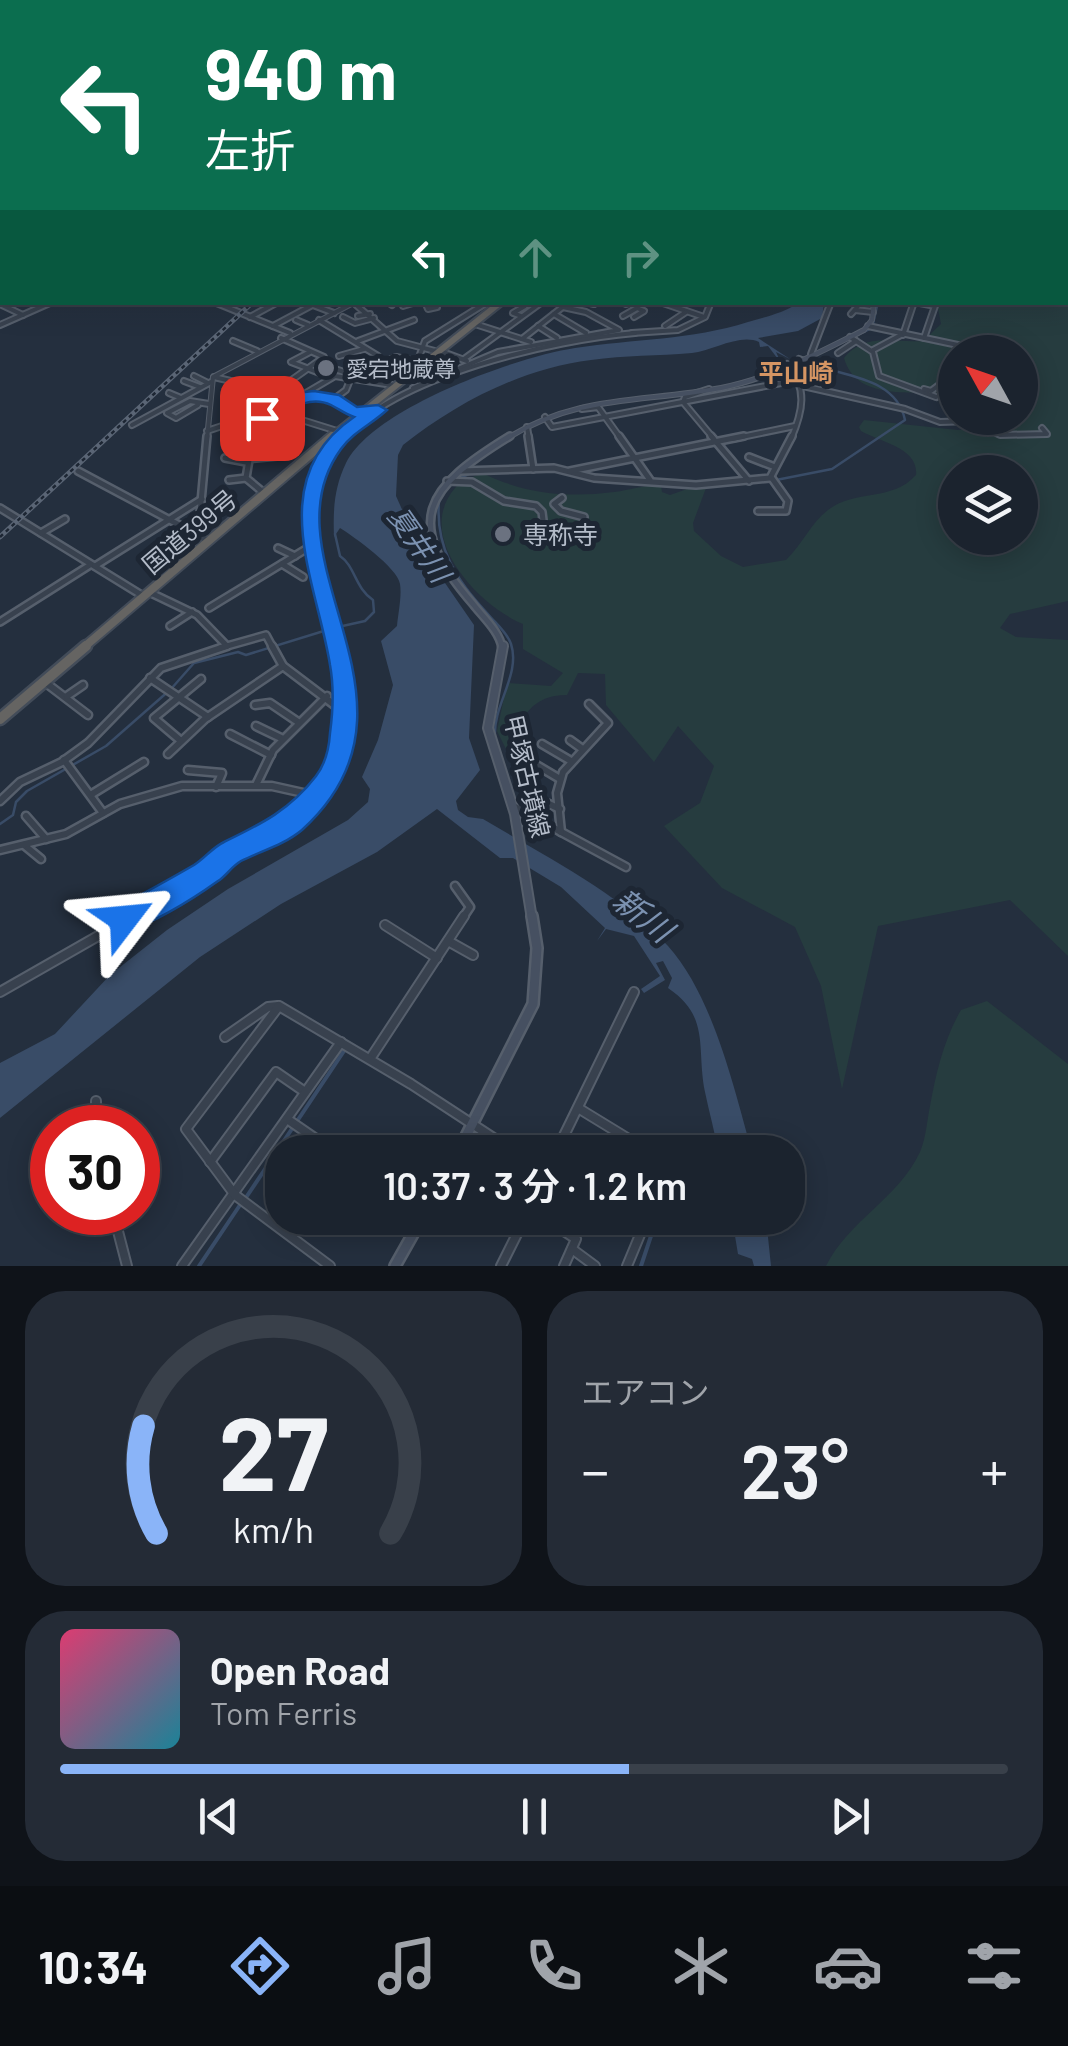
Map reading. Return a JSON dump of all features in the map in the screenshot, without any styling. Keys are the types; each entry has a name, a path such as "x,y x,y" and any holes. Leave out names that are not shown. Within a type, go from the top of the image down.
{"highway":[{"name":"国道399号","path":"0,719 491,305"}],"main road":[{"path":"454,478 527,427 565,409 601,400 710,389 797,368 799,359 837,348 872,326 874,305"},
{"name":"甲塚古墳線","path":"454,478 437,492 429,527 455,582 502,644 488,728 514,810 538,948 533,1004 467,1135"},
{"path":"395,1266 412,1235"}],"street":[{"path":"2,305 23,315"},
{"path":"0,325 45,305"},
{"path":"222,305 290,333"},
{"path":"252,316 272,305"},
{"path":"273,325 308,305"},
{"path":"316,305 334,313"},
{"path":"132,425 257,351 350,305"},
{"path":"357,305 404,345 467,361"},
{"path":"426,305 428,309 437,307"},
{"path":"423,361 419,348 426,340 490,305"},
{"path":"467,361 538,305"},
{"path":"522,339 566,305 634,334"},
{"path":"634,317 653,305"},
{"path":"675,305 705,318"},
{"path":"0,992 210,871 231,852 267,838 302,813 335,768 345,714 342,666 311,546 310,511 323,464 346,432 378,410 485,361 561,342 678,330 705,318 709,305"},
{"path":"811,354 830,305"},
{"path":"859,305 853,312 873,312"},
{"path":"873,350 902,335 914,305"},
{"path":"924,338 935,306 930,305"},
{"path":"521,316 514,313 525,306"},
{"path":"623,316 637,308 643,310"},
{"path":"665,326 686,312"},
{"path":"554,314 587,333"},
{"path":"358,316 372,316"},
{"path":"343,317 355,323 372,316"},
{"path":"296,320 308,325"},
{"path":"278,388 301,397 334,398 344,393 363,366 378,356 319,320"},
{"path":"358,342 414,320"},
{"path":"472,324 534,343"},
{"path":"538,326 558,338"},
{"path":"872,326 938,340"},
{"path":"412,388 467,361 558,338 619,330"},
{"path":"194,376 268,391 324,358 281,338"},
{"path":"404,345 408,339"},
{"path":"853,339 873,350 880,364 877,375 936,397"},
{"path":"233,341 257,351"},
{"path":"339,356 364,349"},
{"path":"312,352 291,362 330,377 392,385"},
{"path":"387,361 396,357 423,361"},
{"path":"799,359 831,371 828,373"},
{"path":"349,363 363,366"},
{"path":"772,479 805,402 797,368 806,364"},
{"path":"376,368 408,372"},
{"path":"335,369 352,378"},
{"path":"246,478 254,428 272,411 330,377"},
{"path":"184,380 200,388"},
{"path":"198,536 211,381"},
{"path":"545,417 552,427 800,383 904,408 940,422 972,421 1003,435 1040,437 1047,434 1042,428"},
{"path":"912,387 931,391 938,386"},
{"path":"683,402 686,397 710,389"},
{"path":"169,393 186,403 210,404"},
{"path":"334,398 359,413 378,410"},
{"path":"683,402 749,481"},
{"path":"186,403 167,413 176,418 198,405"},
{"path":"565,409 598,407 650,480"},
{"path":"207,431 234,422 246,410"},
{"path":"272,411 337,431"},
{"path":"568,472 794,426"},
{"path":"527,427 533,469"},
{"path":"218,429 222,435"},
{"path":"225,458 277,456"},
{"path":"749,457 776,466"},
{"path":"454,478 533,469 696,485 772,479"},
{"path":"78,471 208,541"},
{"path":"228,480 246,478 264,494"},
{"path":"454,478 468,481 504,501 533,505 542,516 543,530 528,528"},
{"path":"758,511 786,512 788,501 772,479"},
{"path":"542,516 562,498"},
{"path":"0,622 202,499"},
{"path":"555,505 561,511 584,517"},
{"path":"0,508 146,594 192,612 226,646"},
{"path":"41,533 65,519"},
{"path":"209,608 311,546"},
{"path":"278,548 294,556"},
{"path":"282,564 303,578"},
{"path":"0,612 8,617"},
{"path":"170,626 192,612"},
{"path":"0,802 20,782 88,743 150,678 172,663 266,635 283,666 327,696 345,714"},
{"path":"168,754 208,717 283,666"},
{"path":"150,678 208,717"},
{"path":"181,740 154,718 201,678"},
{"path":"44,681 88,715"},
{"path":"66,696 83,685"},
{"path":"256,785 270,755 327,696"},
{"path":"255,705 270,702 298,722"},
{"path":"561,832 562,812 557,795 562,780 581,748 608,723 589,704"},
{"path":"256,726 283,739"},
{"path":"230,734 270,755"},
{"path":"570,740 581,748"},
{"path":"542,744 571,761"},
{"path":"64,760 102,813"},
{"path":"92,794 144,762"},
{"path":"533,763 562,780"},
{"path":"188,770 222,773 216,787"},
{"path":"0,850 66,834 102,813 172,788 256,785 308,794 302,813"},
{"path":"540,800 562,812"},
{"path":"514,810 626,867"},
{"path":"26,816 46,839"},
{"path":"24,845 41,859"},
{"path":"370,1060 470,907 456,886"},
{"path":"385,925 437,958"},
{"path":"448,941 474,955"},
{"path":"564,1135 634,992"},
{"path":"224,1036 268,1007 279,1006 490,1135"},
{"path":"279,1006 186,1129 235,1196 330,1266"},
{"path":"182,1266 340,1042"},
{"path":"210,1162 276,1072 306,1093"},
{"path":"578,1108 622,1135"},
{"path":"287,1119 310,1135"},
{"path":"120,1235 127,1266"},
{"path":"502,1266 517,1235"},
{"path":"564,1266 576,1239 572,1235"},
{"path":"627,1266 640,1235"},
{"path":"572,1249 596,1266"}],"green space":[{"path":"937,305 1068,305 1068,601 1010,614 1000,628 1016,637 1068,640 1068,956 1010,900 878,926 842,1089 821,986 795,927 722,888 664,826 700,803 714,766 678,726 654,762 606,705 605,674 578,673 567,695 544,699 528,711 506,749 497,731 507,683 551,686 563,673 523,649 523,624 488,602 457,568 446,548 444,507 457,486 482,473 514,486 563,494 597,494 661,485 662,492 670,495 693,487 706,488 693,523 694,531 721,556 743,567 786,560 828,510 850,499 896,489 916,475 905,452 861,431 864,420 938,428 938,435 1038,435 1038,335 938,335 938,393 876,389 851,373 844,358 871,342 923,341 941,324"},
{"path":"987,1001 1068,1064 1068,1266 826,1266 847,1235 911,1169 922,1147 938,1069 955,1021 961,1010"}],"water":[{"path":"794,305 824,305 822,318 798,331 758,338 790,359 776,352 781,363 768,346 743,340 700,352 565,364 491,390 403,445 398,455 396,496 409,525 413,552 445,583 474,625 469,738 480,770 456,801 458,810 468,817 483,819 580,876 628,909 668,946 698,990 710,1016 747,1135 714,1135 696,1022 682,999 668,988 672,978 663,961 656,963 665,980 644,993 641,989 660,976 634,936 606,929 597,941 605,928 561,887 513,858 500,858 437,809 377,852 281,904 200,957 0,1118 0,1063 55,1034 110,975 167,930 228,889 348,820 368,802 370,789 362,777 378,740 393,685 381,641 397,626 400,584 384,561 364,545 340,528 334,537 339,481 361,443 415,405 518,362 575,348 727,328"},
{"path":"735,1235 768,1235 771,1266 754,1266 752,1259 738,1254"}],"waterway":[{"path":"837,345 872,328 877,305"},
{"path":"776,480 832,469 905,420 901,408 886,391 866,380 831,370"},
{"path":"493,473 553,471 609,481"},
{"path":"455,480 471,473"},
{"path":"702,487 764,481"},
{"name":"夏井川","path":"439,501 440,533 450,562 511,644 512,667 495,736"},
{"path":"335,534 340,556 373,600 374,612 365,621 338,627"},
{"path":"0,824 13,815 16,802 27,791 106,746 171,689 194,663 238,652 246,655 327,630"},
{"path":"245,1199 344,1051"},
{"path":"199,1266 240,1205"},
{"path":"641,1266 651,1235"}],"railway":[{"path":"0,537 250,305"}],"place":[{"name":"愛宕地蔵尊","path":"326,368"},
{"name":"専称寺","path":"503,534"}],"district":[{"name":"平山崎","path":"796,372"}],"route":[{"path":"124,919 210,871 231,852 267,838 290,823 328,781 341,752 345,714 342,666 311,546 310,511 314,488 332,448 354,424 378,410 354,412 334,398 314,396 301,397 262,418"}],"water label":[{"name":"新川","path":"644,914"}]}
